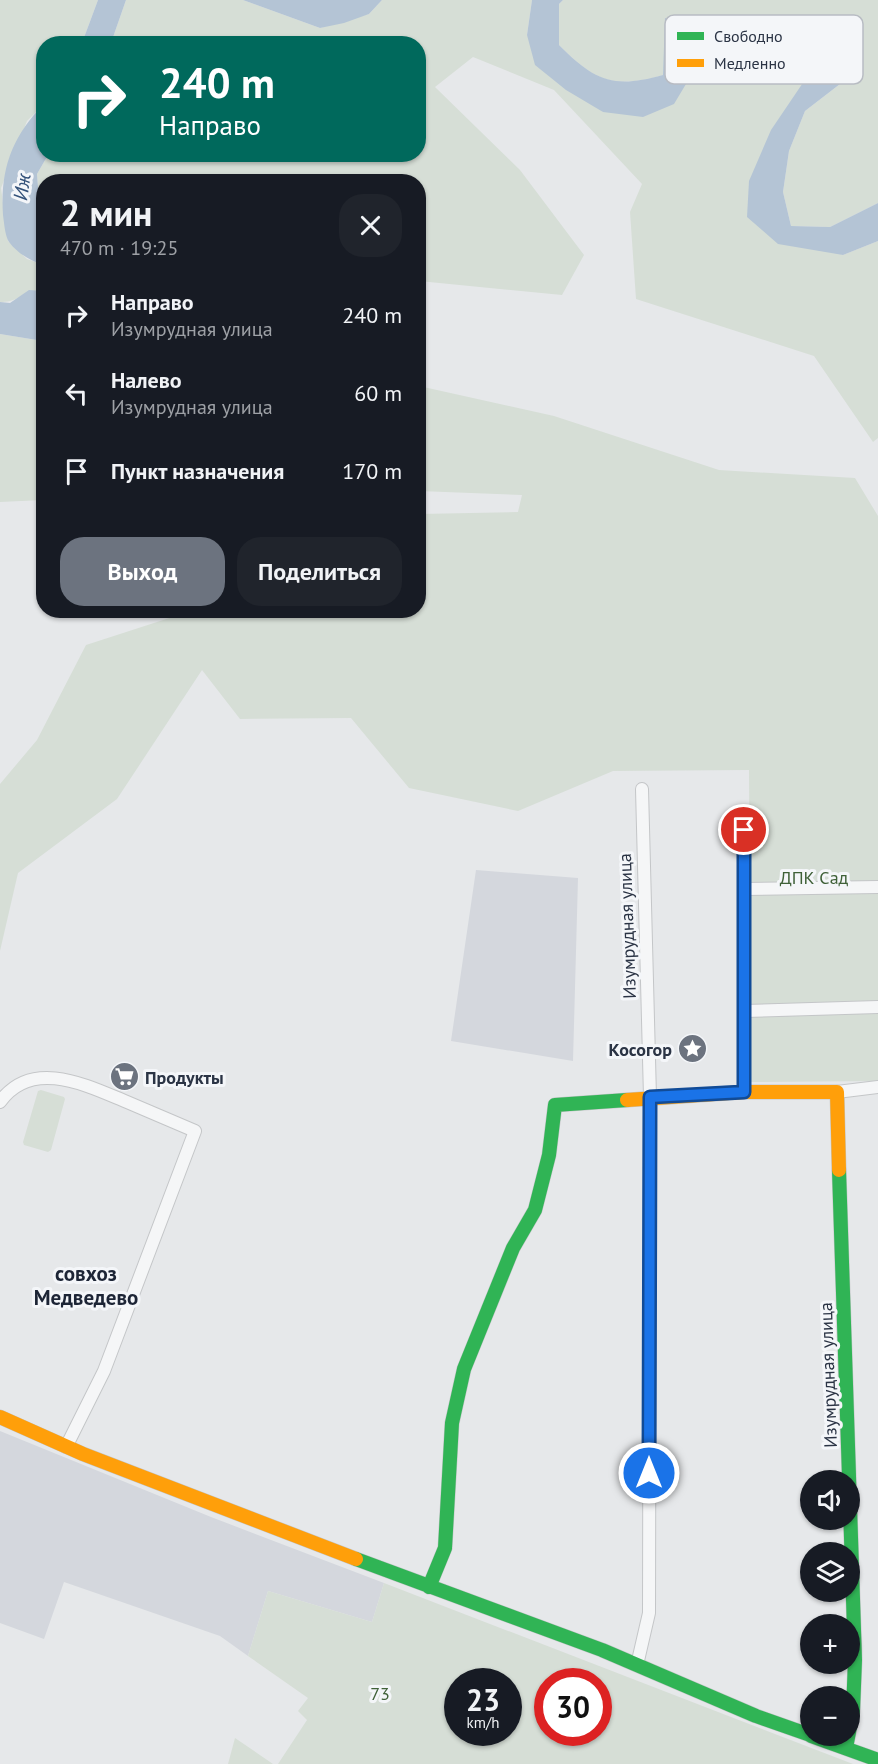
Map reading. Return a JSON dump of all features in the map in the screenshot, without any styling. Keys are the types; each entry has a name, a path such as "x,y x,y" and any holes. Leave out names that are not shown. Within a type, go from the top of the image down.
{"street":[{"name":"Изумрудная улица","path":"637,1665 649,1613 650,1097 642,789"},
{"path":"744,830 744,1092"},
{"path":"744,889 878,887"},
{"path":"745,1011 878,1007"},
{"path":"0,1102 15,1088 42,1078 74,1080 195,1131 104,1371 66,1447"},
{"path":"429,1587 445,1548 452,1423 464,1370 513,1248 535,1210 549,1155 555,1105 744,1092 837,1092 878,1087"},
{"name":"Изумрудная улица","path":"837,1092 855,1660 853,1711 846,1748"},
{"path":"0,1417 66,1447 429,1587 602,1650 756,1716 800,1731"},
{"path":"841,1746 878,1761"}],"shaded area":[{"path":"476,870 578,878 573,1061 451,1041"},
{"path":"0,1431 211,1517 384,1583 372,1622 268,1591 248,1656 220,1636 64,1582 44,1639 0,1623"}],"green space":[{"path":"0,0 98,0 85,36 36,36 36,112 27,121 1,188 8,241 27,259 36,262 36,291 7,302 0,302"},
{"path":"126,0 243,0 320,28 369,14 382,0 532,0 527,35 603,112 664,75 618,81 606,79 584,67 559,45 559,4 563,0 878,0 878,203 830,227 791,226 783,192 789,151 805,111 840,84 863,84 863,15 665,15 665,84 807,84 747,216 843,255 878,241 878,438 873,442 814,356 636,299 630,212 642,184 554,90 473,57 435,87 520,170 584,255 562,295 426,282 426,174 37,174 44,162 426,162 426,36 113,36"},
{"path":"0,334 36,340 36,500 0,502"},
{"name":"ДПК Сад","path":"426,388 554,416 719,470 855,478 878,516 878,1081 751,1082 749,770 613,771 518,811 409,788 351,718 240,719 202,670 117,799 18,873 0,951 0,784 37,740 86,645 169,618 426,618 426,514 518,512 522,495 426,491"},
{"path":"41,1090 65,1099 51,1150 48,1152 24,1145 23,1142 38,1091"},
{"name":"73","path":"384,1583 604,1668 534,1668 534,1746 612,1746 612,1671 800,1744 800,1746 806,1746 853,1764 278,1764 307,1720 298,1711 308,1698 248,1656 268,1591 372,1622"},
{"path":"235,1738 273,1764 228,1764"}],"water":[{"path":"98,0 126,0 113,36 85,36"},
{"path":"243,0 382,0 369,14 320,28"},
{"path":"532,0 563,0 559,4 559,45 583,67 595,74 606,79 631,81 663,75 665,18 665,84 686,84 674,104 643,117 603,112 566,90 535,65 527,35"},
{"path":"802,84 840,84 805,111 789,151 783,192 791,226 830,227 878,203 878,241 843,255 778,244 747,217 749,181 771,130"},
{"name":"Иж","path":"36,113 36,162 44,162 36,174 36,262 16,250 9,242 3,215 6,168 16,142"},
{"path":"29,290 36,290 36,340 0,334 0,302 10,303"}],"traffic: fast":[{"path":"429,1587 445,1548 452,1423 464,1369 513,1248 535,1210 549,1155 555,1105 627,1100"},
{"path":"839,1170 855,1660 853,1711 846,1748"},
{"path":"356,1559 602,1650 756,1716 800,1731"},
{"path":"839,1746 878,1760"}],"traffic: slow":[{"path":"627,1100 744,1092 837,1092 839,1170"},
{"path":"0,1417 83,1454 356,1559"}],"place":[{"name":"Косогор","path":"693,1049"},
{"name":"Продукты","path":"124,1077"}],"district":[{"name":"совхоз Медведево","path":"86,1285"}],"route":[{"path":"649,1473 650,1097 744,1092 744,830"}]}
